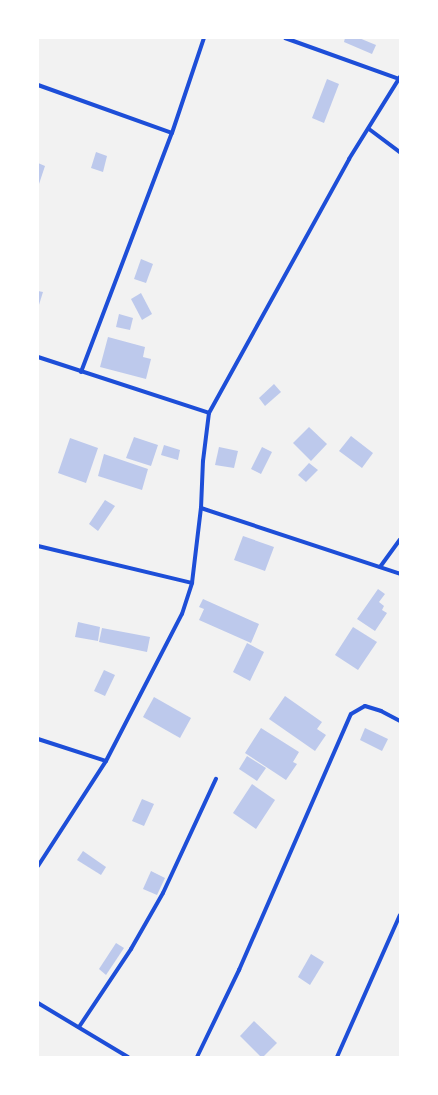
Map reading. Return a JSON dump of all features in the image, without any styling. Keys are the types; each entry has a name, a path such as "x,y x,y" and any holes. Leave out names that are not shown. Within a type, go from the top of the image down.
{"street":[{"path":"81,372 172,133 204,38"},
{"path":"38,866 106,761 182,614 192,583 201,508 203,461 209,413 350,159 400,78 285,38"},
{"path":"38,85 172,133"},
{"path":"369,130 400,152"},
{"path":"38,357 209,413"},
{"path":"201,508 400,574"},
{"path":"380,567 400,540"},
{"path":"38,546 192,583"},
{"path":"197,1057 239,970 351,714 365,706 380,711 400,721"},
{"path":"38,739 106,761"},
{"path":"79,1027 131,949 163,893 216,779"},
{"path":"337,1057 400,915"},
{"path":"38,1003 128,1057"}],"building":[{"path":"345,38 359,38 376,45 372,54 344,42"},
{"path":"327,79 339,84 324,123 312,118"},
{"path":"96,152 107,156 103,172 91,168"},
{"path":"38,163 45,166 38,187"},
{"path":"141,259 153,264 146,283 134,279"},
{"path":"38,291 43,292 38,308"},
{"path":"141,293 152,314 142,320 131,299"},
{"path":"119,314 133,318 130,330 116,327"},
{"path":"108,337 145,347 143,357 151,359 146,379 100,367"},
{"path":"274,384 281,392 265,406 259,398"},
{"path":"309,427 327,444 311,461 293,443"},
{"path":"351,436 373,453 362,468 339,451"},
{"path":"134,437 158,445 151,466 126,458"},
{"path":"70,438 98,448 86,483 58,473"},
{"path":"164,445 180,450 178,460 161,455"},
{"path":"219,447 238,451 234,468 215,465"},
{"path":"262,447 272,452 261,474 251,469"},
{"path":"104,454 148,469 142,490 98,476"},
{"path":"309,463 318,470 306,482 298,475"},
{"path":"105,500 115,506 98,531 89,524"},
{"path":"243,536 274,547 265,571 234,560"},
{"path":"378,589 385,594 379,602 384,606 382,610 387,613 375,631 357,619"},
{"path":"203,599 259,624 251,643 199,620 204,609 199,607"},
{"path":"78,622 100,627 98,641 75,637"},
{"path":"353,627 377,642 358,670 335,655"},
{"path":"102,628 150,637 147,652 99,642"},
{"path":"247,643 264,652 250,681 233,672"},
{"path":"104,670 115,675 105,696 94,691"},
{"path":"285,696 322,722 317,729 326,735 315,751 269,719"},
{"path":"154,697 191,718 180,738 143,717"},
{"path":"261,728 299,752 293,762 297,764 286,780 245,753"},
{"path":"365,728 388,739 382,751 360,740"},
{"path":"247,756 266,768 257,781 239,769"},
{"path":"252,784 275,800 256,829 233,813"},
{"path":"142,799 154,804 144,826 132,821"},
{"path":"83,851 106,867 101,875 77,860"},
{"path":"151,871 165,878 157,895 143,889"},
{"path":"116,943 124,948 106,975 99,969"},
{"path":"311,954 324,962 310,985 298,977"},
{"path":"254,1021 277,1043 263,1057 261,1057 240,1036"}]}
